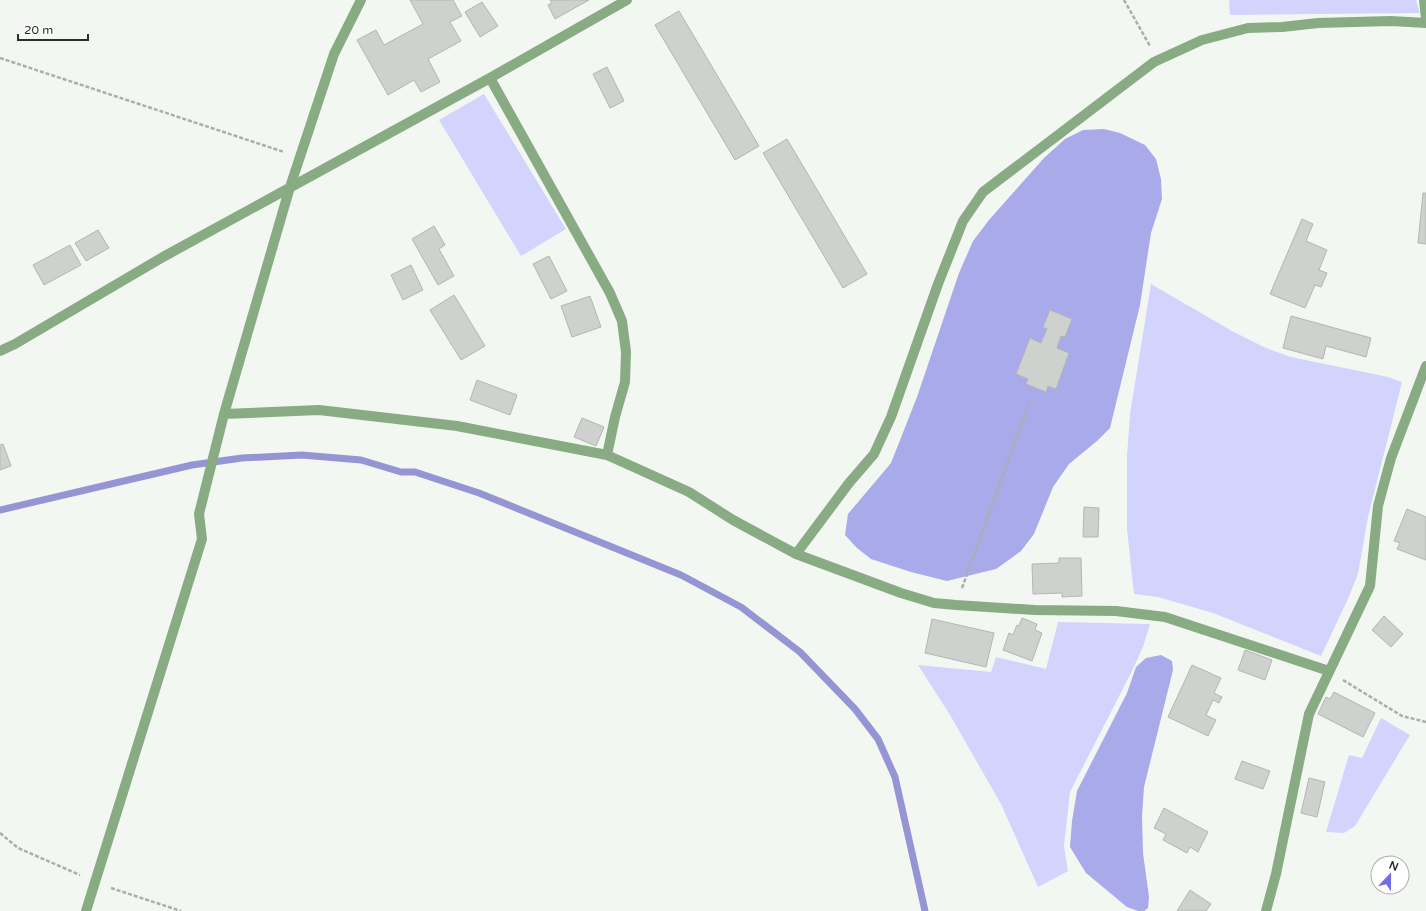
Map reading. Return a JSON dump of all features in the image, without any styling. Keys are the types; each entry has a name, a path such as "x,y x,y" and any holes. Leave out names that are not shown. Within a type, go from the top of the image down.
{"street":[{"path":"86,911 94,881 202,539 199,514 224,414 290,187 334,54 361,0"},
{"path":"0,351 15,344 163,257 490,78 627,0"},
{"path":"1424,0 1426,19"},
{"path":"796,554 849,483 874,454 891,417 938,284 963,221 983,192 1154,62 1202,40 1248,28 1282,27 1318,23 1391,21 1426,23"},
{"path":"490,78 610,293 622,321 626,352 624,382 607,455"},
{"path":"1266,911 1276,874 1309,714 1370,586 1378,506 1391,458 1426,366"},
{"path":"224,414 318,410 457,426 607,455 689,492 733,520 796,554 901,593 934,603 1035,610 1116,611 1165,617 1329,672"}],"path":[{"path":"1124,0 1158,60"},
{"path":"0,58 301,157"},
{"path":"956,605 1030,401"},
{"path":"1329,672 1402,716 1426,722"},
{"path":"0,833 18,848 94,881 181,911"}],"shaded area":[{"path":"1229,0 1416,0 1420,13 1230,15"},
{"path":"484,94 566,229 521,256 439,120"},
{"path":"1104,129 1120,133 1145,145 1156,159 1161,179 1162,199 1151,233 1140,305 1110,428 1069,464 1053,487 1034,534 1021,551 996,569 947,581 911,572 871,559 857,548 845,535 848,514 891,463 917,397 959,273 973,241 989,220 1044,158 1065,139 1083,130"},
{"path":"1151,284 1232,331 1266,348 1291,357 1388,377 1402,382 1368,517 1358,574 1321,656 1213,613 1158,597 1134,594 1127,529 1127,456 1130,414"},
{"path":"1058,622 1150,624 1143,647 1132,671 1070,792 1064,846 1068,871 1038,887 1001,804 950,715 918,665 991,672 996,657 1046,669"},
{"path":"1161,655 1172,661 1173,670 1144,787 1142,816 1143,853 1149,897 1148,908 1144,911 1138,911 1127,907 1086,873 1070,847 1072,821 1077,791 1127,693 1136,667 1146,658"},
{"path":"1381,718 1410,735 1355,826 1344,833 1326,832 1349,755 1362,758"}],"building":[{"path":"410,0 453,0 462,16 450,22 461,41 428,59 440,82 421,92 414,80 388,95 357,40 376,30 384,45 423,24"},
{"path":"550,0 589,0 555,19 548,5 552,3"},
{"path":"482,2 498,26 480,37 465,12"},
{"path":"679,11 759,146 735,160 655,25"},
{"path":"607,67 624,101 610,108 593,74"},
{"path":"787,139 867,274 843,288 763,153"},
{"path":"1423,193 1426,193 1426,244 1418,243"},
{"path":"1302,219 1313,224 1306,241 1327,250 1319,270 1327,273 1321,287 1315,285 1305,308 1270,294"},
{"path":"434,226 445,245 439,249 454,276 438,285 412,239"},
{"path":"98,230 109,248 86,261 75,243"},
{"path":"70,245 81,265 44,285 33,265"},
{"path":"549,256 567,291 551,299 533,264"},
{"path":"411,265 423,290 403,300 391,275"},
{"path":"454,295 485,346 461,360 430,310"},
{"path":"590,296 601,327 572,337 561,306"},
{"path":"1050,310 1072,319 1065,337 1061,336 1057,348 1069,353 1056,389 1048,386 1046,392 1026,384 1028,379 1016,374 1030,338 1041,343 1047,329 1043,327"},
{"path":"1291,316 1371,338 1366,357 1326,346 1323,359 1283,348"},
{"path":"477,380 517,395 510,415 470,400"},
{"path":"582,418 604,427 596,446 574,437"},
{"path":"3,444 11,466 0,470 0,445"},
{"path":"1084,507 1099,508 1098,537 1083,537"},
{"path":"1407,509 1426,517 1426,560 1397,549 1400,543 1394,541"},
{"path":"1059,558 1081,558 1082,596 1062,597 1062,593 1033,594 1032,564 1059,563"},
{"path":"1384,616 1403,634 1391,647 1372,630"},
{"path":"1022,618 1037,624 1035,630 1042,633 1032,661 1003,650 1009,633 1013,635"},
{"path":"932,619 994,633 986,667 925,653"},
{"path":"1245,650 1272,660 1265,680 1238,670"},
{"path":"1192,665 1221,678 1214,693 1222,697 1219,703 1213,700 1206,715 1216,720 1208,736 1168,717"},
{"path":"1334,692 1375,713 1363,737 1318,714 1326,697 1330,699"},
{"path":"1242,761 1270,771 1263,789 1235,779"},
{"path":"1309,778 1325,782 1317,817 1301,813"},
{"path":"1164,808 1208,832 1198,852 1190,847 1187,853 1163,840 1166,834 1154,828"},
{"path":"1190,890 1211,904 1206,911 1177,911"}],"waterway":[{"path":"0,510 192,465 242,458 302,455 361,460 401,472 415,472 479,493 681,575 741,607 800,652 855,709 878,739 895,777 925,911"}]}
